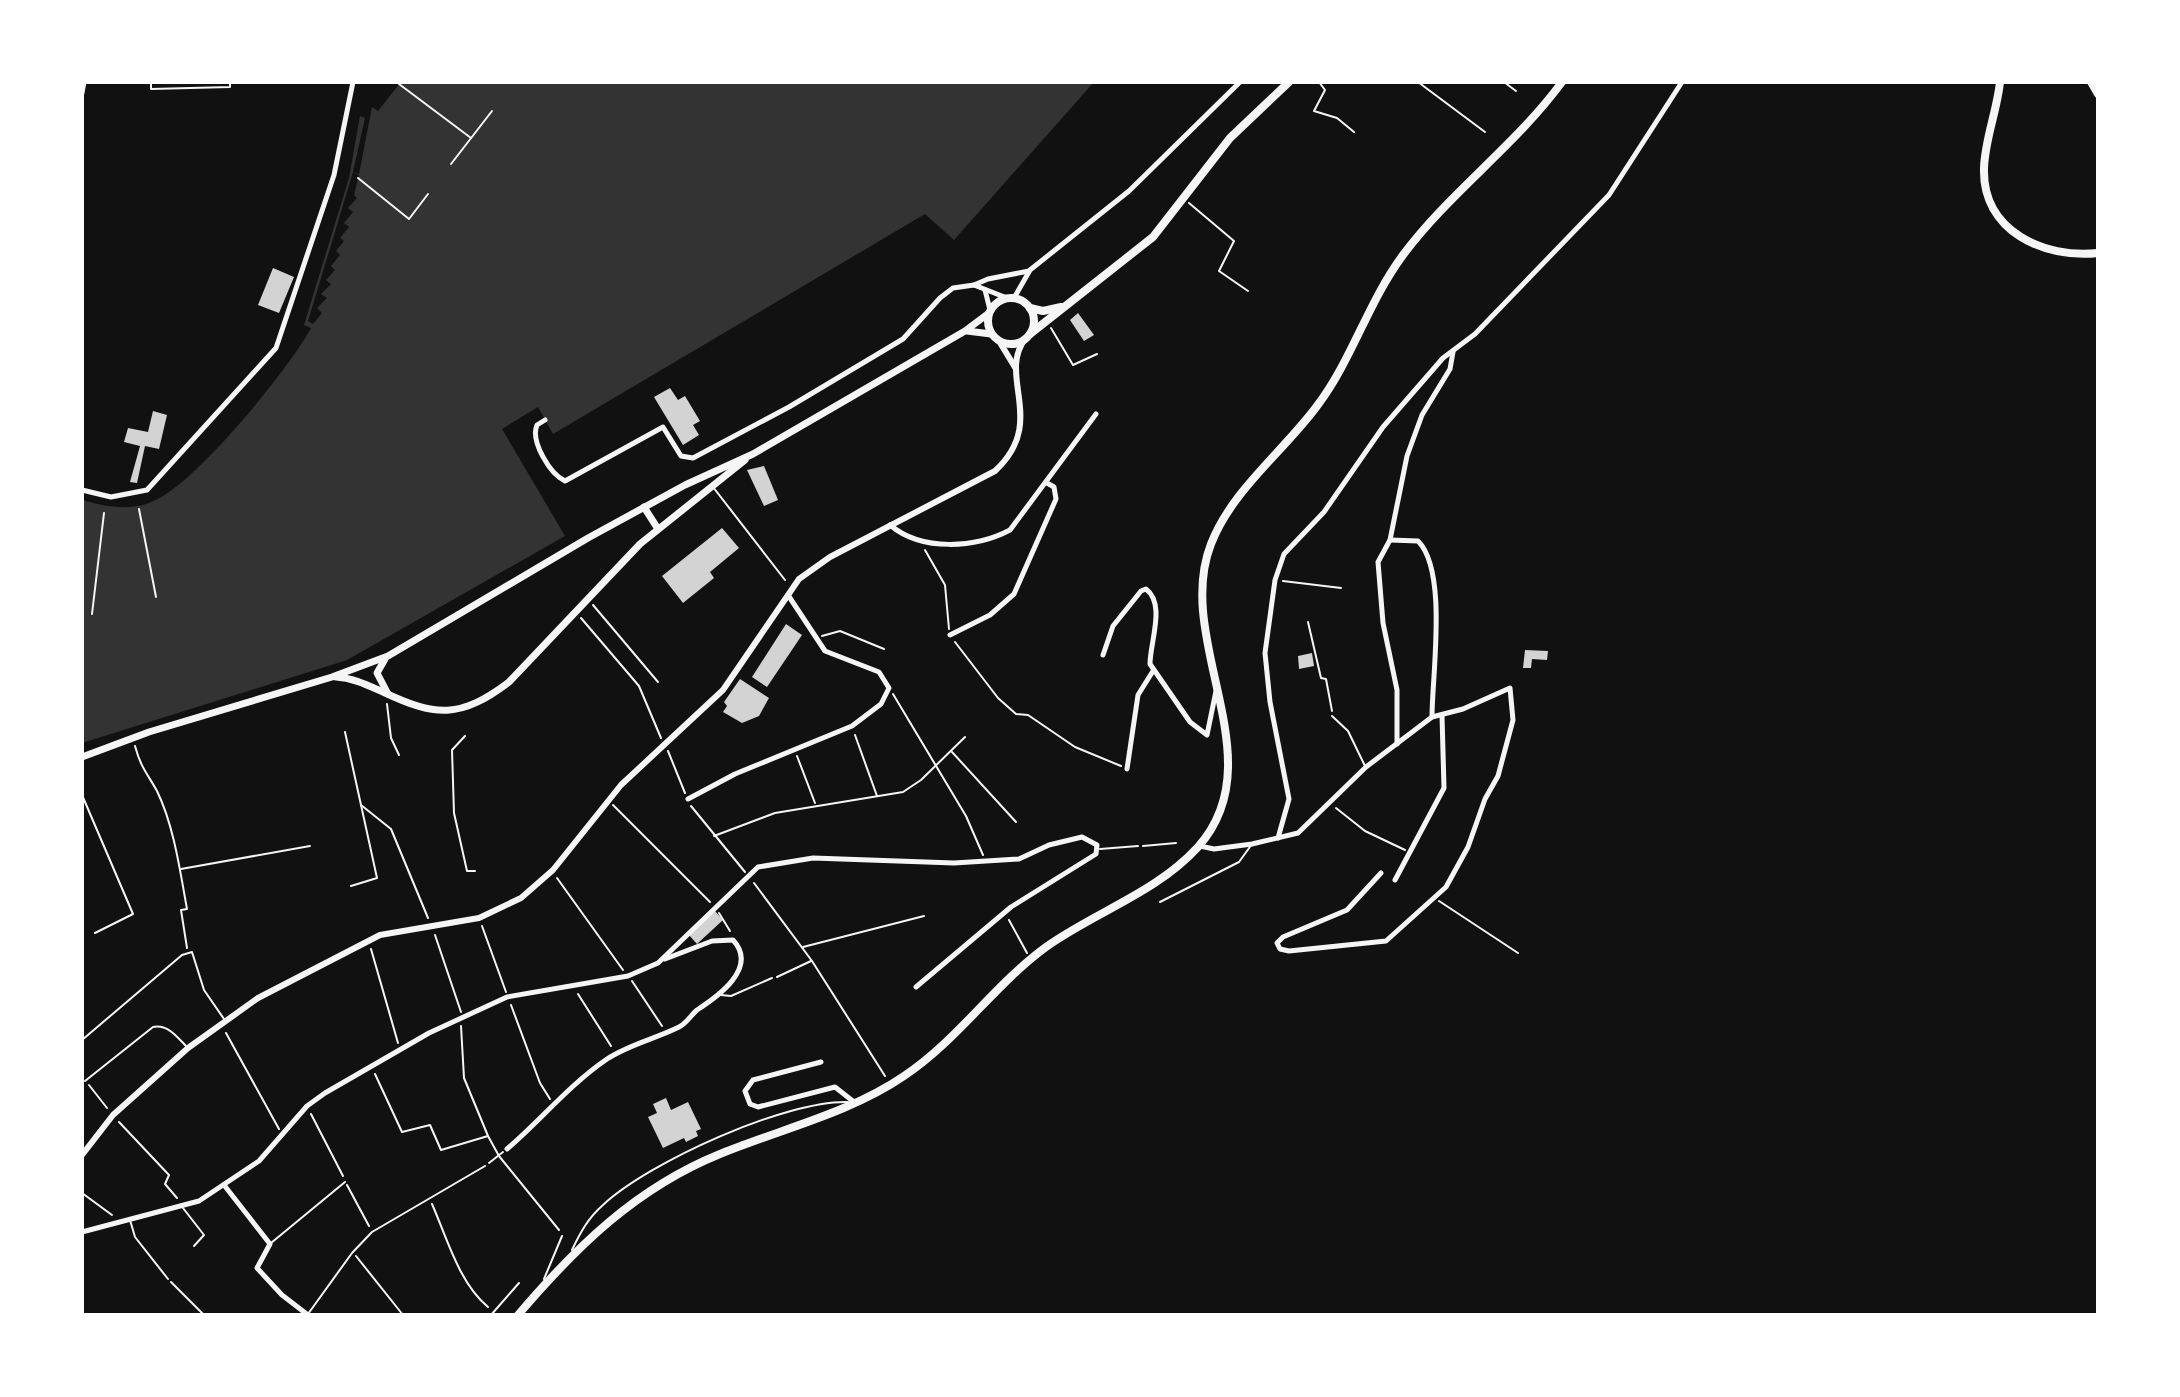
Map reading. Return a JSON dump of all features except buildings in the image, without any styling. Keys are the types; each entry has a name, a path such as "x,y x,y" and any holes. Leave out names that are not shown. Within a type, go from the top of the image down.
{"main road":[{"path":"965,331 991,334 999,341 1013,344 1028,337 1140,250 1185,200 1230,138 1289,82"},
{"path":"518,1315 570,1256 627,1206 693,1166 854,1102 890,1084 934,1053 1031,959 1169,873 1199,846 1216,820 1226,788 1226,744 1204,627 1202,583 1211,542 1243,491 1319,404 1379,290 1405,251 1444,207 1510,143 1562,82"},
{"path":"2000,82 1984,170 1993,209 2009,229 2034,244 2062,254 2096,254"},
{"path":"2091,82 2098,94"},
{"path":"82,757 132,737 332,677 388,656 644,507 753,454 965,331 1011,298 1043,311 1070,304"},
{"path":"1028,337 1034,321 1030,308"},
{"path":"990,311 991,334"},
{"path":"332,677 359,681 388,699 427,711 450,711 467,706 509,682 614,569 658,529 753,454"},
{"path":"644,507 658,529"},
{"path":"388,656 377,673 388,699"}],"street":[{"path":"82,93 84,82"},
{"path":"82,490 111,497 147,490 276,348 334,175 353,82"},
{"path":"974,285 1011,298 1030,270 1129,191 1240,82"},
{"path":"1278,838 1289,799 1270,702 1265,653 1275,580 1293,542 1324,512 1397,411 1443,358 1579,229 1609,195 1682,82"},
{"path":"545,420 537,425 535,438 554,472 565,481 663,427 681,456 693,458 789,407 903,339 947,292 1030,270"},
{"path":"985,290 990,311"},
{"path":"82,1155 113,1115 222,1020 369,941 394,931 479,918 521,898 553,870 607,799 735,676 788,595 813,569 995,471 1004,463 1016,444 1023,417 1017,353 1028,337"},
{"path":"999,341 1017,371"},
{"path":"1397,745 1397,690 1378,587 1378,562 1390,540 1407,456 1422,415 1450,369 1453,351"},
{"path":"890,525 918,538 964,545 993,539 1019,522 1096,414"},
{"path":"950,635 1001,607 1019,586 1056,499 1054,487 1047,483"},
{"path":"1390,540 1418,541 1431,559 1434,617 1432,717"},
{"path":"1103,655 1113,626 1141,591 1146,589 1153,595 1156,606 1150,655 1153,671 1166,684 1190,722 1203,734 1209,733 1212,697 1217,688"},
{"path":"688,799 794,748 852,726 881,704 889,688 879,672 825,651 788,595"},
{"path":"1127,769 1138,695 1153,671"},
{"path":"1199,846 1214,849 1298,833 1366,767 1432,717 1510,688 1513,720 1498,776 1485,799 1468,847 1446,887 1386,941 1289,951 1280,949 1277,943 1283,937 1356,904 1381,873"},
{"path":"1395,880 1444,788 1442,715"},
{"path":"664,959 747,874 773,863 813,858 954,863 1019,859 1049,845 1082,837 1093,841 1099,849 1006,912 916,987"},
{"path":"82,1232 183,1208 259,1161 307,1106 400,1048 507,997 628,976 712,941 733,940 740,953 738,972 720,995 684,1024 641,1040 616,1054 553,1104 507,1149"},
{"path":"821,1062 753,1080 745,1091 750,1104 758,1107 835,1087 854,1102"},
{"path":"224,1185 270,1244 257,1268 282,1295 308,1315"}],"lane":[{"path":"712,486 785,580"},
{"path":"1332,716 1348,731 1359,759 1366,767"},
{"path":"1160,902 1239,862 1252,844"},
{"path":"1099,849 1138,846"},
{"path":"82,1040 182,955 192,952 204,990 222,1020"},
{"path":"720,995 731,996 772,978"},
{"path":"85,1081 153,1027 161,1025 170,1030 188,1048"},
{"path":"570,1256 592,1216 615,1195 654,1172 762,1120 818,1102 854,1102"},
{"path":"308,1315 352,1253 372,1232 485,1166"},
{"path":"270,1244 345,1182"},
{"path":"183,1208 204,1235 194,1246"},
{"path":"130,1220 135,1237 168,1279"},
{"path":"544,1285 562,1236"},
{"path":"491,1315 519,1283"}],"path":[{"path":"151,82 151,89 230,87 230,82"},
{"path":"1319,82 1325,90 1314,111 1337,118 1354,132"},
{"path":"1418,82 1485,132"},
{"path":"1504,82 1516,91"},
{"path":"399,84 471,138"},
{"path":"451,164 492,111"},
{"path":"358,178 409,219 428,194"},
{"path":"1185,200 1234,241 1219,271 1248,291"},
{"path":"1047,320 1073,365 1097,354"},
{"path":"139,509 156,597"},
{"path":"92,614 104,513"},
{"path":"918,538 945,585 950,635 998,698 1016,714 1028,715 1075,747 1127,769"},
{"path":"1275,580 1341,588"},
{"path":"587,599 658,682"},
{"path":"576,611 639,686 688,799 713,837 747,874 812,961 890,1084"},
{"path":"1308,622 1314,658 1321,678 1326,679 1332,716"},
{"path":"817,637 840,631 884,649"},
{"path":"889,688 966,816 986,860"},
{"path":"388,699 391,738 399,755"},
{"path":"852,726 877,797"},
{"path":"345,732 377,878 351,886"},
{"path":"465,736 452,750 454,813 467,871 475,871"},
{"path":"132,737 143,774 160,802 180,870 187,909 181,910 187,949 192,952"},
{"path":"713,837 775,813 903,792 965,737"},
{"path":"794,748 816,805"},
{"path":"952,751 1016,822"},
{"path":"82,795 133,914 95,933"},
{"path":"607,799 676,864 715,907 729,926 733,940"},
{"path":"1328,802 1365,831 1409,851"},
{"path":"1138,846 1176,843"},
{"path":"180,870 310,846"},
{"path":"553,870 667,1032"},
{"path":"1438,900 1518,953"},
{"path":"1006,912 1017,940 1031,959"},
{"path":"802,947 924,916"},
{"path":"479,918 540,1083 553,1104"},
{"path":"369,941 400,1048"},
{"path":"772,978 812,961"},
{"path":"572,984 616,1054"},
{"path":"222,1020 283,1137"},
{"path":"372,1066 402,1132 430,1125 441,1150 488,1136"},
{"path":"85,1081 169,1175 165,1184 183,1208"},
{"path":"307,1106 372,1232"},
{"path":"485,1166 507,1149"},
{"path":"82,1193 119,1221"},
{"path":"430,1200 462,1273 478,1299 494,1312"},
{"path":"352,1253 403,1315"},
{"path":"168,1279 204,1315"}],"shaded area":[{"path":"401,82 1094,82 954,240 925,214 553,434 538,407 502,429 565,536 347,660 82,743 82,500 107,506 132,507 149,503 167,493 213,453 282,371 311,328 304,325 349,178 360,116 365,118 353,172 359,174 372,107 378,111"}],"pier":[{"path":"353,172 359,175 354,195 357,198 348,208 353,212 344,223 349,227 340,238 344,241 336,251 340,255 331,266 335,270 326,280 331,284 321,294 327,298 317,308 322,313 313,324 308,321"}]}
